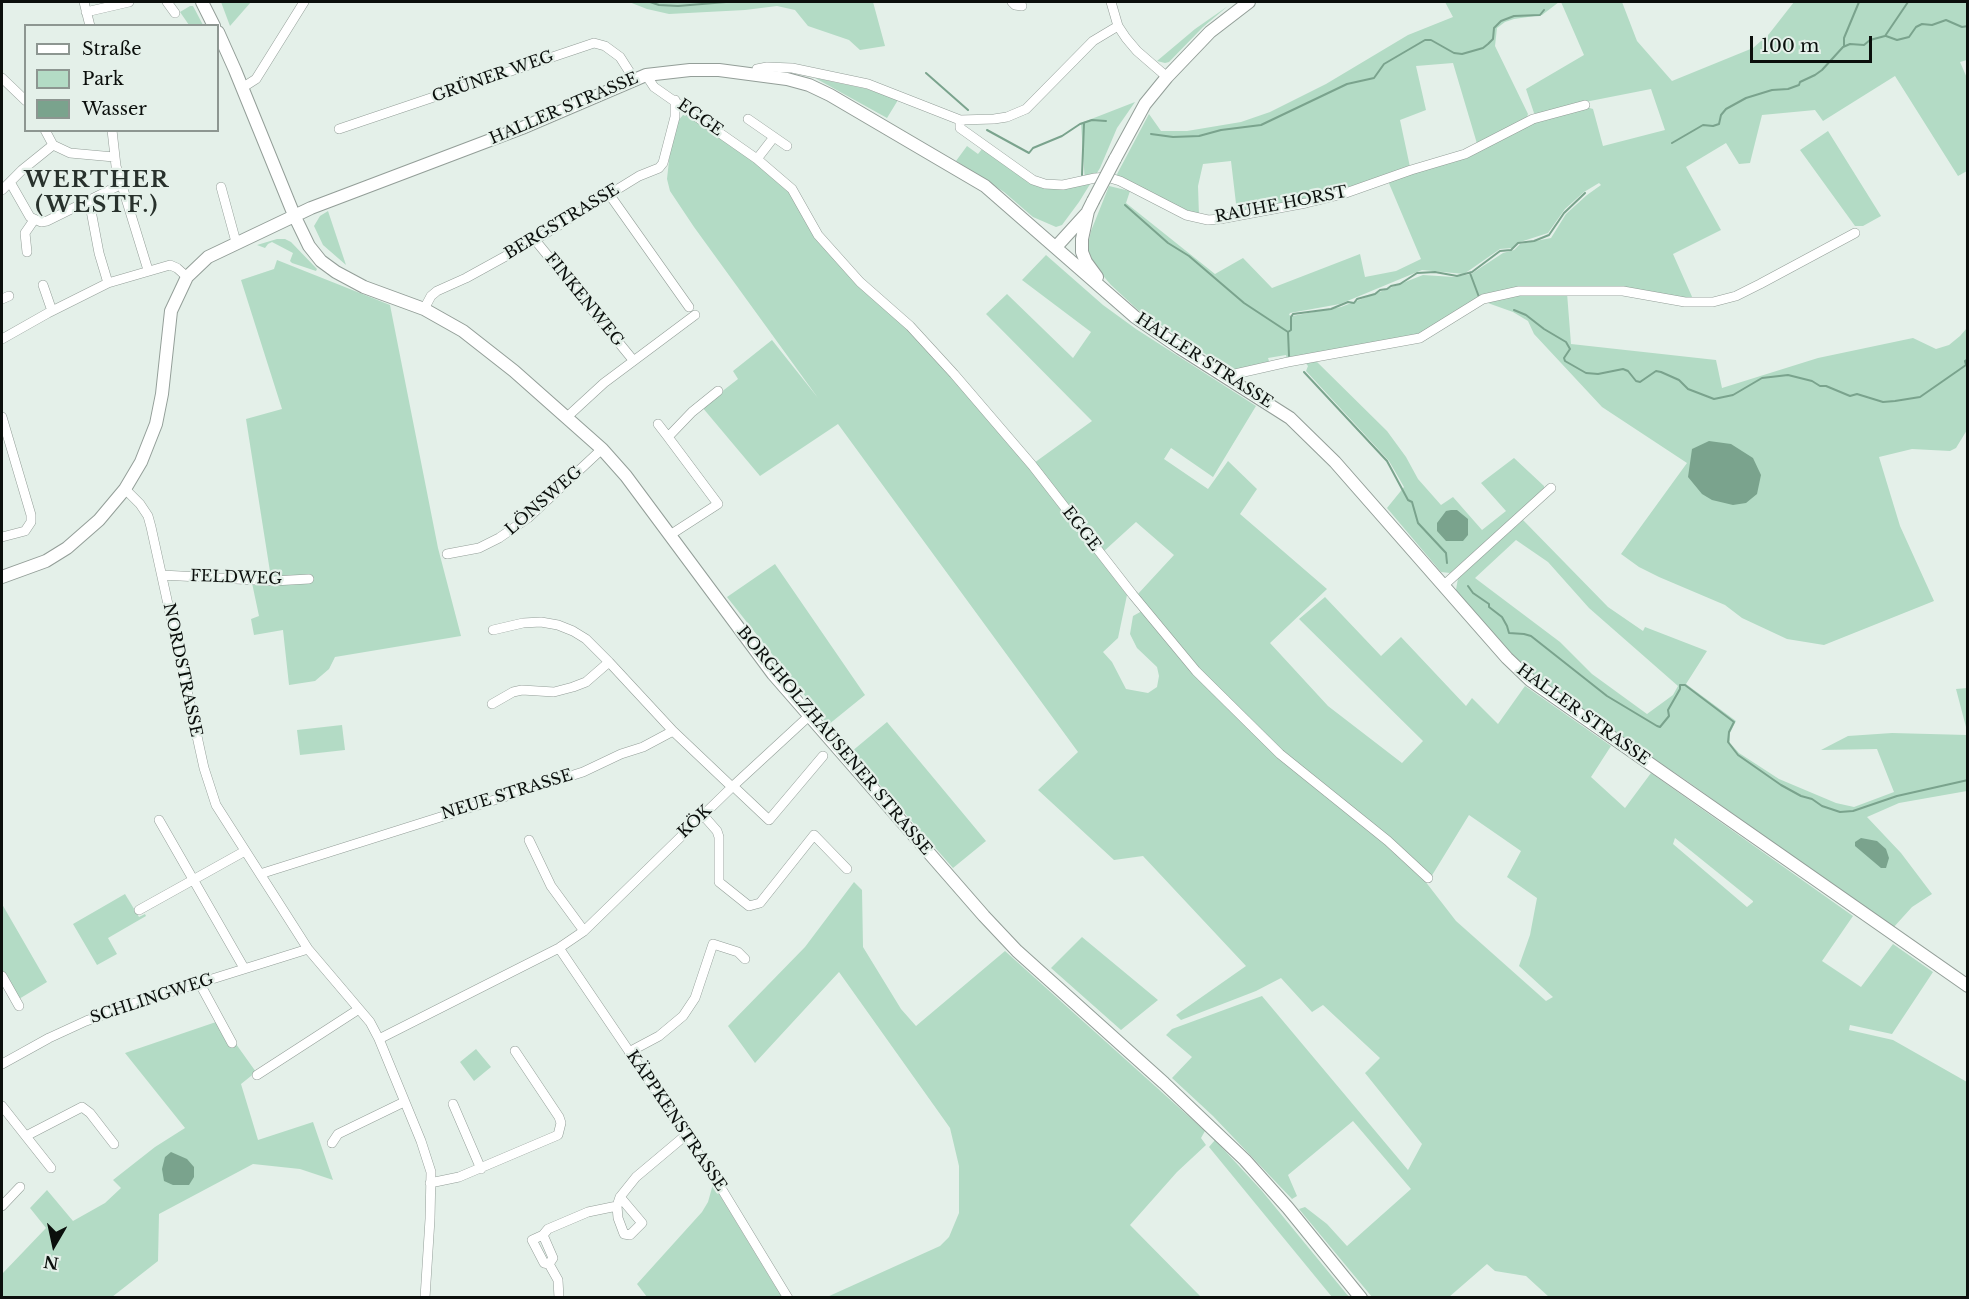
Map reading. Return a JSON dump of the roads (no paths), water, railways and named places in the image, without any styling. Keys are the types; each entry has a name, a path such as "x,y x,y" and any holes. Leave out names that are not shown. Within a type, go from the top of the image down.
{"street":[{"path":"84,2 89,24"},
{"path":"86,12 129,2"},
{"path":"167,2 175,13"},
{"path":"202,2 213,24"},
{"path":"242,88 256,79 304,2"},
{"path":"1012,2 1022,6"},
{"path":"1111,2 1118,26 1137,51 1167,77"},
{"path":"1061,252 1091,206 1114,159 1146,104 1167,77 1210,32 1249,2"},
{"path":"757,74 757,69 760,68 780,67 868,84 960,120 1000,118 1026,110 1093,41 1118,26"},
{"name":"BORGHOLZHAUSENER STRASSE","path":"219,34 294,216 309,246 321,261 364,287 424,309 450,322 567,417 602,449 626,476 750,644 809,716 1017,951 1164,1083 1245,1160 1288,1208 1361,1298"},
{"name":"GRÜNER WEG","path":"339,129 594,43 605,46 621,57 634,79"},
{"name":"HALLER STRASSE","path":"187,277 208,257 294,216 522,128 646,75 690,70 718,70 757,74 809,84 887,127 985,186 1135,317 1290,418 1313,439 1507,658 1530,680 1968,986"},
{"name":"EGGE","path":"646,75 650,83 757,159 792,189 818,235 860,282 910,326 954,374 1032,465 1133,596 1196,671 1280,754 1388,841 1428,878"},
{"path":"2,78 24,98"},
{"name":"BERGSTRASSE","path":"424,309 431,296 437,291 466,278 535,240 639,176 662,166 675,117 675,100"},
{"name":"RAUHE HORST","path":"960,120 960,128 1033,180 1045,184 1063,185 1107,177 1120,181 1179,212 1208,220 1306,203 1343,194 1465,154 1533,119 1585,105"},
{"path":"675,117 691,111"},
{"name":"EGGE","path":"748,119 787,146"},
{"path":"46,132 53,145 70,153 114,157"},
{"path":"112,132 114,157 148,270"},
{"path":"757,159 774,137"},
{"path":"2,190 53,145"},
{"path":"10,182 26,211 34,220 47,221 122,184"},
{"path":"221,187 236,242"},
{"name":"FINKENWEG","path":"567,417 692,311 609,194"},
{"path":"89,200 99,253 108,283"},
{"path":"1091,206 1082,239 1082,252 1107,293"},
{"path":"27,252 25,233 34,220"},
{"path":"1231,380 1235,374 1288,362 1420,339 1483,299 1519,291 1623,291 1685,302 1713,302 1736,296 1855,233"},
{"path":"1061,252 1082,239"},
{"name":"FINKENWEG","path":"535,240 633,360"},
{"path":"2,339 52,310 108,283 170,265 187,277 176,298 170,317 165,374 156,424 141,462 125,489 99,520 67,548 46,561 2,577"},
{"path":"44,285 52,310"},
{"path":"668,437 692,412 718,391"},
{"path":"2,417 31,515 31,522 25,531 2,537"},
{"path":"658,424 718,504 670,536"},
{"name":"LÖNSWEG","path":"447,554 479,549 499,538 528,518 602,449"},
{"name":"NORDSTRASSE","path":"125,489 141,504 148,516 210,793 221,816 308,949 359,1009 379,1039 427,1158 431,1172 425,1298"},
{"path":"1443,586 1551,489"},
{"name":"FELDWEG","path":"162,575 273,581 309,579"},
{"path":"493,630 523,623 541,622 558,625 586,639 673,731 769,820 824,756"},
{"path":"492,704 513,692 522,690 554,692 573,687 586,682 609,662"},
{"name":"KÖK","path":"379,1039 559,948 584,931 732,786 809,716"},
{"name":"NEUE STRASSE","path":"260,874 583,772 621,754 643,747 673,731"},
{"path":"703,815 717,831 719,837 719,882 749,906 760,903 814,835 848,869"},
{"path":"159,820 244,968"},
{"path":"529,840 551,886 584,931"},
{"path":"139,910 245,851"},
{"path":"629,1052 659,1036 683,1016 695,998 713,944 738,951 745,959"},
{"name":"KÄPPKENSTRASSE","path":"559,948 715,1178 788,1298"},
{"name":"SCHLINGWEG","path":"2,1064 86,1021 129,1005 308,949"},
{"path":"2,976 20,1006"},
{"path":"200,984 232,1043"},
{"path":"257,1075 359,1009"},
{"path":"430,1183 459,1177 481,1169 554,1137 561,1129 559,1117 515,1051"},
{"path":"332,1143 338,1134 404,1102"},
{"path":"453,1104 481,1169"},
{"path":"2,1106 51,1168"},
{"path":"26,1136 82,1107 90,1113 114,1144"},
{"path":"559,1298 558,1280 549,1264 553,1258 543,1234 548,1228 618,1201 636,1177 686,1135"},
{"path":"2,1206 20,1187"}],"water":[{"path":"1709,441 1731,444 1753,458 1761,475 1757,494 1746,503 1733,505 1712,500 1702,494 1688,477 1692,449"},
{"path":"1457,510 1468,519 1468,535 1463,541 1446,541 1437,531 1437,523 1446,511"},
{"path":"1861,838 1877,841 1886,849 1889,858 1886,868 1881,868 1855,846 1855,842"},
{"path":"171,1152 187,1159 194,1167 194,1177 189,1185 173,1185 164,1181 162,1169 165,1157"}],"waterway":[{"path":"650,2 678,6 726,2"},
{"path":"1844,46 1844,38 1859,2"},
{"path":"1672,143 1703,125 1719,124 1721,115 1726,109 1746,98 1799,85 1800,82 1822,70 1843,47 1850,44 1864,45 1870,40 1885,36 1908,2"},
{"path":"1151,134 1173,137 1199,136 1221,130 1261,125 1347,84 1374,78 1384,64 1425,40 1431,40 1454,53 1462,54 1483,48 1488,44 1493,39 1494,28 1501,21 1514,16 1540,15 1544,10"},
{"path":"1886,36 1897,40 1909,37 1916,27 1922,24 1932,25 1946,20 1962,27 1968,26"},
{"path":"926,73 968,110"},
{"path":"987,130 1029,153 1033,148 1062,136 1080,124 1092,120 1106,121"},
{"path":"1082,175 1084,124"},
{"path":"1125,205 1168,243 1189,256 1244,303 1288,332 1291,330 1293,314 1331,309 1348,302 1354,303 1357,299 1400,284 1417,273 1435,272 1457,276 1472,272 1500,251 1511,250 1518,243 1534,241 1549,235 1564,213 1585,193"},
{"path":"1470,273 1479,297"},
{"path":"1514,310 1526,315 1566,342 1570,349 1564,358 1565,361 1586,373 1598,374 1623,369 1640,382 1656,371 1661,372 1679,380 1688,389 1714,399 1733,395 1762,378 1788,375 1812,381 1850,396 1857,394 1883,402 1895,401 1920,397 1966,365 1965,361 1968,359"},
{"path":"1288,332 1289,356"},
{"path":"1304,372 1387,461 1408,500 1412,502 1418,523 1446,553 1447,563"},
{"path":"1468,586 1473,593 1502,617 1509,633 1531,636 1607,696 1657,726 1660,727 1669,716 1668,710 1680,685 1685,685 1734,722 1729,732 1728,742 1738,755 1781,785 1822,806 1840,812 1853,811 1897,796 1968,780"}],"district":[{"name":"WERTHER (WESTF.)","path":"97,194"}]}
